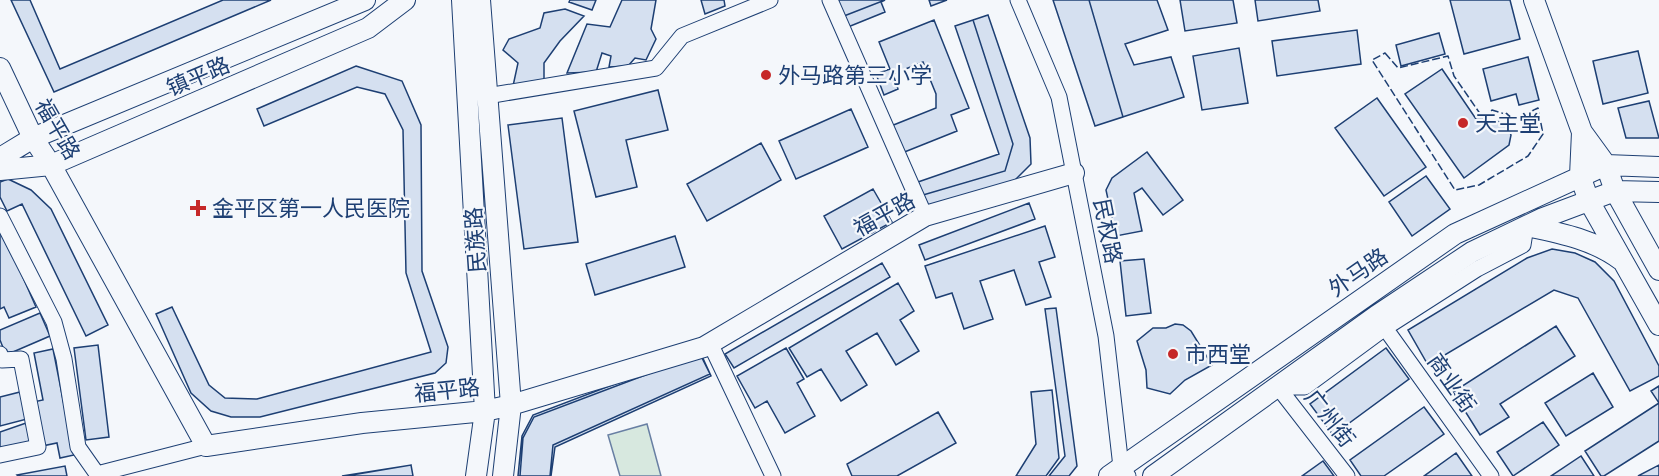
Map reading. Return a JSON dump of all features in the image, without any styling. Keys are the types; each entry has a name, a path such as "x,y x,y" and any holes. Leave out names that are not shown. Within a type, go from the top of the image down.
{"street":[{"name":"镇平路","path":"0,158 33,138 365,0"},
{"name":"镇平路","path":"0,170 51,165 368,28 405,0"},
{"name":"民族路","path":"462,0 485,411 476,476"},
{"name":"民族路","path":"480,0 511,405 503,476"},
{"path":"488,96 656,68 682,36 770,0"},
{"path":"830,0 925,216"},
{"name":"民权路","path":"1018,0 1059,97 1106,336 1119,473"},
{"path":"1534,0 1582,132 1606,165 1615,191 1659,270"},
{"name":"福平路","path":"0,68 33,138 51,165 206,446 362,423 485,411 710,343 925,216 1074,173"},
{"path":"1582,132 1580,176 1589,201 1659,326"},
{"name":"外马路","path":"1119,473 1455,234 1606,165 1659,167"},
{"name":"外马路","path":"1153,476 1278,387 1381,322 1472,252 1526,226 1615,191 1659,192"},
{"path":"0,216 54,322 64,359 78,447 97,474 206,446"},
{"path":"1526,226 1568,234 1606,249 1624,262"},
{"name":"商业街","path":"1381,322 1491,476"},
{"path":"710,343 773,476"},
{"path":"0,354 2,360 21,359 38,447 0,455"},
{"name":"广州街","path":"1278,387 1347,476"}],"shaded area":[{"path":"647,424 661,476 620,476 608,435"}],"building":[{"path":"11,0 30,0 60,69 223,0 271,0 54,92"},
{"path":"570,0 596,0 592,10 569,2"},
{"path":"622,0 656,0 651,29 656,39 646,60 635,58 628,66 609,67 611,56 602,53 596,72 567,73 587,24 610,27"},
{"path":"701,0 724,0 725,6 705,14"},
{"path":"837,0 885,0 881,2 885,12 848,27"},
{"path":"837,0 885,0 844,16"},
{"path":"929,0 947,0 931,6"},
{"path":"1053,0 1157,0 1168,30 1125,44 1134,65 1171,57 1184,97 1095,126"},
{"path":"1053,0 1089,0 1123,117 1095,126"},
{"path":"1180,0 1233,0 1237,23 1185,31"},
{"path":"1255,0 1318,0 1320,11 1258,21"},
{"path":"1450,0 1510,0 1520,39 1464,54"},
{"path":"565,9 584,16 560,41 544,63 544,80 513,86 518,63 503,50 509,39 540,28 544,13"},
{"path":"988,15 1030,138 1031,164 1009,186 929,214 918,182 999,154 955,26"},
{"path":"988,15 1030,138 1031,164 1009,186 929,214 923,195 1005,171 1013,144 973,20"},
{"path":"934,20 969,108 951,115 957,131 902,153 891,126 936,108 936,94 923,62 893,74 898,89 884,95 876,74 890,69 879,42"},
{"path":"1357,30 1361,64 1277,76 1272,41"},
{"path":"1439,33 1445,54 1401,66 1396,45"},
{"path":"1239,48 1248,103 1202,110 1193,56"},
{"path":"1638,51 1648,93 1603,104 1593,61"},
{"path":"1528,57 1539,100 1519,105 1516,94 1491,101 1483,69"},
{"path":"356,66 402,81 421,125 422,271 448,347 446,363 435,373 260,417 231,417 211,411 191,393 156,314 172,307 209,385 225,398 257,399 431,352 406,273 403,130 385,94 357,87 264,126 257,109"},
{"name":"天主堂","path":"1442,69 1476,119 1495,120 1507,125 1511,135 1509,145 1464,178 1405,94"},
{"path":"658,90 668,130 626,140 637,187 596,197 574,111"},
{"path":"1377,98 1426,167 1384,196 1335,128"},
{"path":"1649,101 1659,138 1626,138 1618,108"},
{"path":"851,109 868,147 796,179 779,141"},
{"path":"562,118 578,242 524,249 508,125"},
{"path":"761,143 781,180 707,221 687,184"},
{"path":"1147,152 1183,200 1163,215 1142,188 1134,193 1142,231 1116,236 1106,190 1112,178"},
{"path":"1426,176 1450,209 1412,236 1389,202"},
{"path":"8,179 31,190 51,209 108,325 86,336 22,204 7,211 0,197 0,182"},
{"path":"873,189 892,222 842,249 824,216"},
{"path":"1029,203 1035,219 925,260 919,245"},
{"path":"0,225 36,307 9,318 4,307 0,309"},
{"path":"1045,226 1055,257 1039,262 1051,297 1026,305 1014,270 980,281 993,319 964,329 952,293 936,298 925,266"},
{"path":"675,236 685,267 595,295 586,264"},
{"path":"1552,249 1575,253 1595,262 1614,281 1659,366 1659,376 1630,391 1578,298 1554,290 1428,365 1408,330 1527,258"},
{"path":"1144,259 1151,313 1126,316 1120,261"},
{"path":"882,263 890,277 734,368 725,354"},
{"path":"898,283 914,311 900,320 919,351 896,365 877,333 846,351 867,385 841,401 821,369 807,377 789,348"},
{"path":"1056,308 1077,466 1069,476 1049,476 1065,456 1045,309"},
{"path":"40,313 50,336 6,355 0,340 0,330"},
{"name":"市西堂","path":"1175,324 1183,325 1191,331 1212,365 1185,380 1170,394 1147,388 1146,370 1137,341 1153,328 1166,328"},
{"path":"1556,326 1575,356 1500,404 1509,417 1480,435 1453,392"},
{"path":"98,345 109,437 86,440 74,348"},
{"path":"786,348 804,379 797,383 815,416 785,433 767,401 755,408 737,376"},
{"path":"1386,348 1409,379 1333,435 1310,404"},
{"path":"53,349 74,455 60,458 57,443 42,446 33,402 43,400 34,353"},
{"path":"699,352 710,374 553,445 550,476 518,476 522,436 533,415"},
{"path":"701,354 711,376 555,447 551,476 520,476 523,438 534,417"},
{"path":"1593,373 1613,407 1566,436 1545,403"},
{"path":"1659,386 1659,403 1651,391"},
{"path":"1052,390 1059,458 1046,476 1016,476 1036,444 1031,392"},
{"path":"20,392 27,419 0,426 0,397"},
{"path":"1659,403 1659,441 1601,476 1585,451"},
{"path":"1424,407 1444,434 1384,476 1361,476 1350,460"},
{"path":"938,412 956,443 897,476 852,476 847,464"},
{"path":"29,422 36,441 0,454 0,432"},
{"path":"29,422 36,441 0,454 0,432"},
{"path":"1543,422 1559,445 1513,476 1497,452"},
{"path":"1456,453 1472,476 1424,476"},
{"path":"1581,456 1594,476 1551,476"},
{"path":"1323,461 1334,476 1302,476"},
{"path":"411,465 413,476 346,476"},
{"path":"411,465 413,476 342,476"},
{"path":"1659,465 1659,476 1638,476"},
{"path":"65,466 67,476 17,475"}],"fence":[{"path":"1385,53 1398,68 1448,56 1454,76 1483,118 1492,110 1518,118 1538,108 1543,134 1528,156 1479,185 1455,190 1372,60 1385,53"}],"place":[{"name":"外马路第三小学","path":"766,75"},
{"name":"天主堂","path":"1463,123"},
{"name":"金平区第一人民医院","path":"198,208"},
{"name":"市西堂","path":"1173,354"}]}
